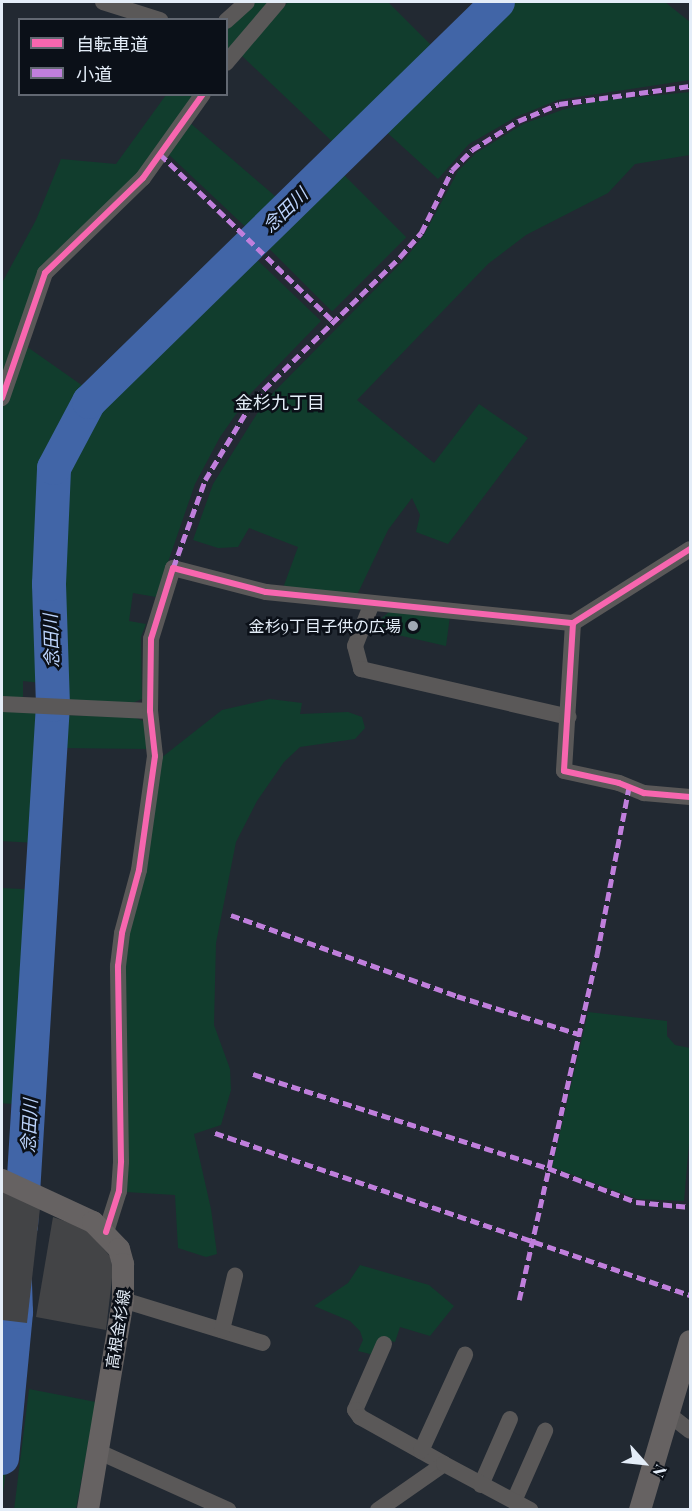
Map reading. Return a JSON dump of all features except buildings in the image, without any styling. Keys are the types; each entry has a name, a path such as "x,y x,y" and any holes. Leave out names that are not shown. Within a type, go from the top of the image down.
{"street":[{"path":"103,2 154,18"},
{"path":"228,19 247,2"},
{"path":"228,61 278,2"},
{"path":"2,398 45,273 143,178 202,96"},
{"path":"2,1180 99,1227 119,1191 121,1161 118,966 122,933 139,870 153,767 150,711 151,639 173,568 266,592 573,623 690,549"},
{"path":"372,603 355,646 361,669 569,717"},
{"path":"573,623 564,771 619,783 644,793 690,797"},
{"path":"2,704 150,711"},
{"name":"高根金杉線","path":"88,1509 123,1300 123,1264 119,1248 99,1227"},
{"path":"222,1330 235,1276"},
{"path":"123,1300 263,1343"},
{"path":"640,1509 671,1416 690,1341"},
{"path":"384,1344 355,1410 360,1417 481,1485 530,1509"},
{"path":"421,1451 465,1355"},
{"path":"671,1416 690,1431"},
{"path":"481,1485 510,1419"},
{"path":"514,1501 545,1431"},
{"path":"97,1451 228,1509"},
{"path":"378,1509 444,1464"}],"green space":[{"path":"251,2 271,2 228,52 228,25"},
{"path":"288,2 388,2 438,52 339,148 241,55"},
{"path":"507,2 665,2 690,22 690,80 558,100 516,117 469,144 438,179 380,126"},
{"path":"690,92 690,155 635,164 608,193 526,235 488,264 357,400 434,463 479,404 528,438 448,544 416,532 420,515 412,498 388,530 357,595 283,588 298,547 249,528 238,547 218,548 193,540 213,484 265,401 405,259 424,235 458,171 476,153 523,124 562,110 595,101"},
{"path":"165,96 196,96 139,175 65,244 2,390 2,283 36,220 61,159 116,164"},
{"path":"189,122 282,202 253,234 166,152"},
{"path":"337,168 406,237 332,312 263,242"},
{"path":"249,252 321,321 251,393 220,437 195,484 156,597 133,593 129,621 146,624 141,637 142,699 125,706 60,704 56,588 60,474 94,404"},
{"path":"26,346 90,391 46,474 44,583 50,684 23,681 23,701 2,700 2,409"},
{"name":"金杉9丁目子供の広場","path":"389,612 450,616 446,646 376,630 377,622"},
{"path":"270,699 302,703 300,714 348,712 362,717 365,728 355,739 300,747 284,762 257,801 236,842 216,943 214,1025 230,1069 231,1090 221,1125 194,1134 211,1209 217,1254 206,1257 178,1248 175,1195 126,1192 124,966 161,758 222,710"},
{"path":"2,711 44,713 37,843 2,841"},
{"path":"61,715 133,717 146,722 147,749 60,748"},
{"path":"2,888 45,890 34,1105 2,1103"},
{"path":"588,1012 667,1021 667,1036 675,1045 690,1048 690,1132 684,1201 637,1199 552,1167"},
{"path":"360,1265 429,1285 454,1306 430,1336 400,1327 395,1342 383,1339 374,1355 358,1351 363,1340 360,1331 350,1321 314,1306 348,1283"},
{"path":"2,1328 26,1330 2,1500 2,1374 7,1369 9,1341"},
{"path":"29,1389 96,1402 76,1509 14,1510"}],"waterway":[{"name":"念田川","path":"21,1226 53,705 49,584 54,468 89,402 498,2"},
{"name":"念田川","path":"2,1458 16,1312 15,1276"}],"marked path":[{"path":"173,568 205,480 254,399 400,257 421,233 452,170 472,150 518,121 559,104 690,86"},
{"path":"160,154 333,321"},
{"path":"519,1300 597,954 629,787"},
{"path":"231,915 457,996 579,1034"},
{"path":"253,1074 548,1168 636,1202 690,1207"},
{"path":"215,1133 690,1295"}],"cycle path":[{"path":"2,398 45,273 143,178 202,96"},
{"path":"106,1232 119,1191 121,1161 118,966 122,933 139,870 155,756 150,711 151,639 173,568 266,592 573,623 690,549"},
{"path":"573,623 564,771 619,783 644,793 690,797"}],"place":[{"name":"金杉9丁目子供の広場","path":"413,626"}],"district":[{"name":"金杉九丁目","path":"280,402"}]}
